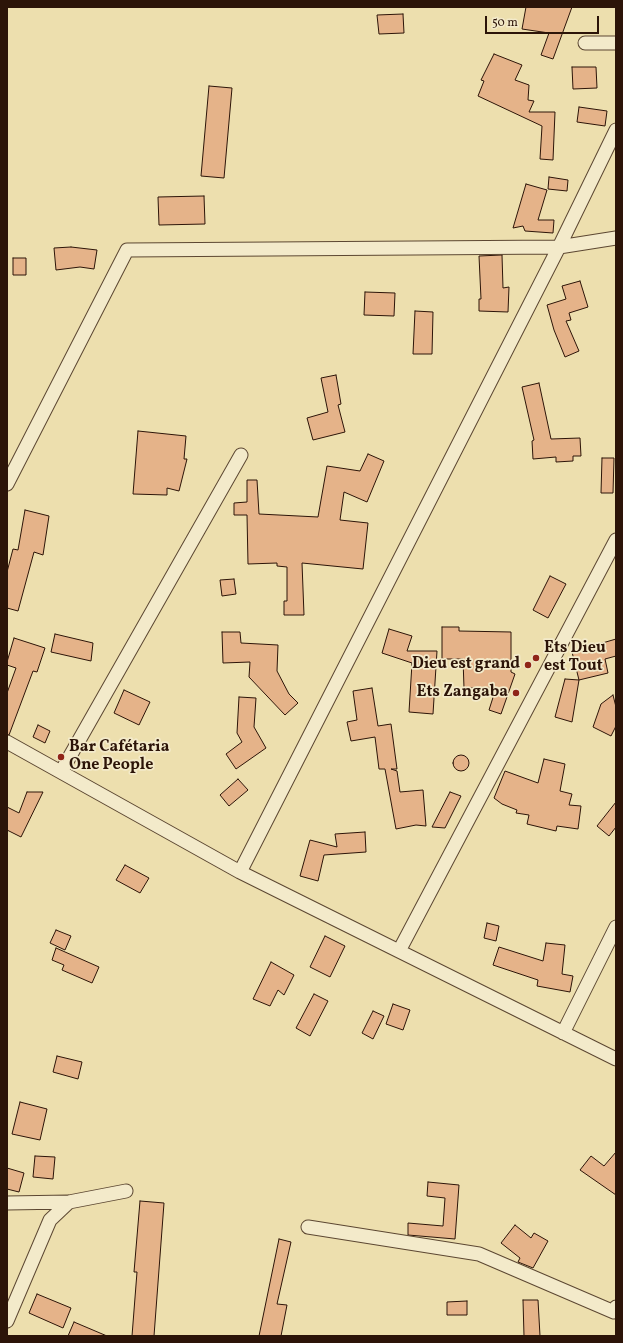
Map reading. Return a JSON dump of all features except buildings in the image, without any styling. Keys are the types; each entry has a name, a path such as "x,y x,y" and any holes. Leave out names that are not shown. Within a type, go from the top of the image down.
{"street":[{"path":"586,43 616,43"},
{"path":"240,872 559,247 616,130"},
{"path":"7,484 127,250 559,247 616,238"},
{"path":"61,772 241,455"},
{"path":"398,951 616,540"},
{"path":"7,742 240,872 616,1059"},
{"path":"563,1033 616,927"},
{"path":"7,1202 69,1202 126,1191"},
{"path":"7,1321 50,1220 69,1202"},
{"path":"308,1227 478,1254 614,1312 616,1307"}],"place":[{"name":"Ets Dieu est Tout","path":"536,658"},
{"name":"Dieu est grand","path":"528,665"},
{"name":"Ets Zangaba","path":"516,693"},
{"name":"Bar Cafétaria One People","path":"61,757"}]}
